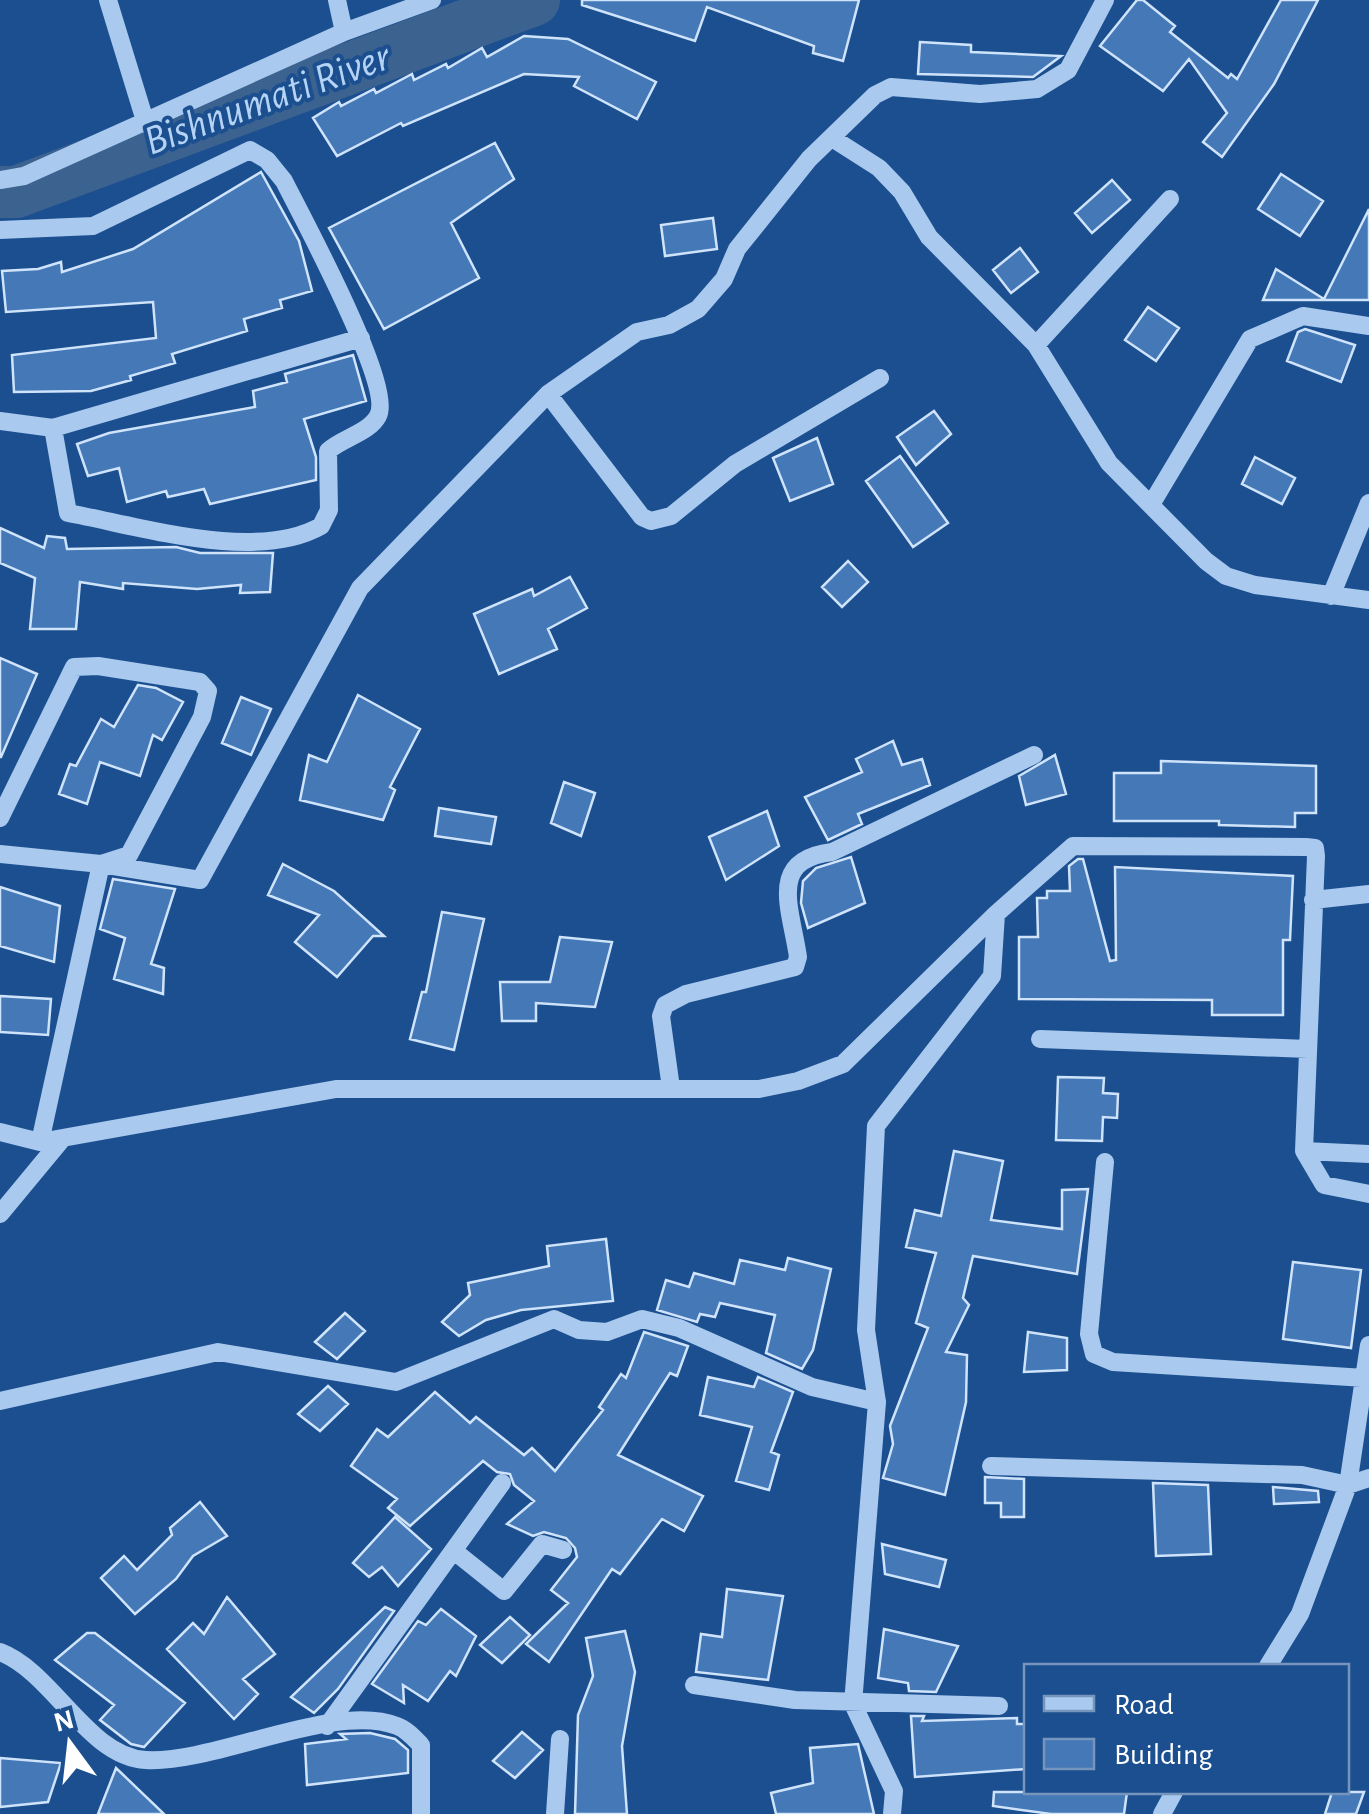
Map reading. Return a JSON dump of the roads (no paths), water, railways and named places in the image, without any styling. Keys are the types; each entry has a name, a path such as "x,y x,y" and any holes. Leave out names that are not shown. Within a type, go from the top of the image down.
{"street":[{"path":"108,0 146,124"},
{"path":"337,0 344,32"},
{"path":"0,180 24,176 344,32 432,0"},
{"path":"0,854 102,864 200,880 360,588 548,394 636,332 668,326 698,309 724,279 737,248 809,159 875,96 892,88 1015,93 1053,82 1078,55 1105,0"},
{"path":"832,138 879,168 902,192 930,237 1036,345 1109,464 1226,576 1369,600"},
{"path":"0,230 93,226 250,150 267,160 284,181 361,338 381,408 372,424 328,451 328,510 321,526 294,538 232,542 68,512 53,428"},
{"path":"1036,345 1170,199"},
{"path":"1152,502 1250,339 1303,316 1369,326"},
{"path":"0,421 53,428 361,338"},
{"path":"548,394 642,516 651,521 670,516 735,464 880,378"},
{"path":"1331,596 1369,503"},
{"path":"0,818 74,666 98,666 200,682 208,691 202,717 129,855 102,864"},
{"path":"671,1088 661,1016 665,1005 686,994 795,967 798,957 787,882 793,866 805,856 832,852 1034,755"},
{"path":"0,1132 40,1142 336,1088 760,1089 842,1064 996,914 1073,846 1315,848 1304,1151 1324,1185 1369,1194"},
{"path":"40,1142 102,864"},
{"path":"1313,900 1369,894"},
{"path":"892,1814 894,1791 853,1704 877,1402 866,1330 876,1126 992,976 996,914"},
{"path":"1040,1039 1308,1049"},
{"path":"0,1214 63,1138"},
{"path":"1304,1151 1369,1154"},
{"path":"1105,1162 1090,1334 1094,1354 1113,1362 1364,1378"},
{"path":"0,1402 218,1352 396,1382 554,1319 579,1330 607,1332 642,1319 679,1328 812,1387 877,1402"},
{"path":"1269,1664 1300,1614 1348,1485 1369,1345"},
{"path":"991,1466 1302,1475 1348,1485 1369,1478"},
{"path":"327,1726 502,1484"},
{"path":"454,1551 504,1592 542,1544 564,1550"},
{"path":"0,1652 22,1660 101,1741 143,1760 327,1726 400,1726 420,1745 424,1759 422,1814"},
{"path":"694,1685 853,1704 1000,1706"},
{"path":"555,1814 560,1739"}],"waterway":[{"name":"Bishnumati River","path":"0,192 16,192 534,0"}]}
